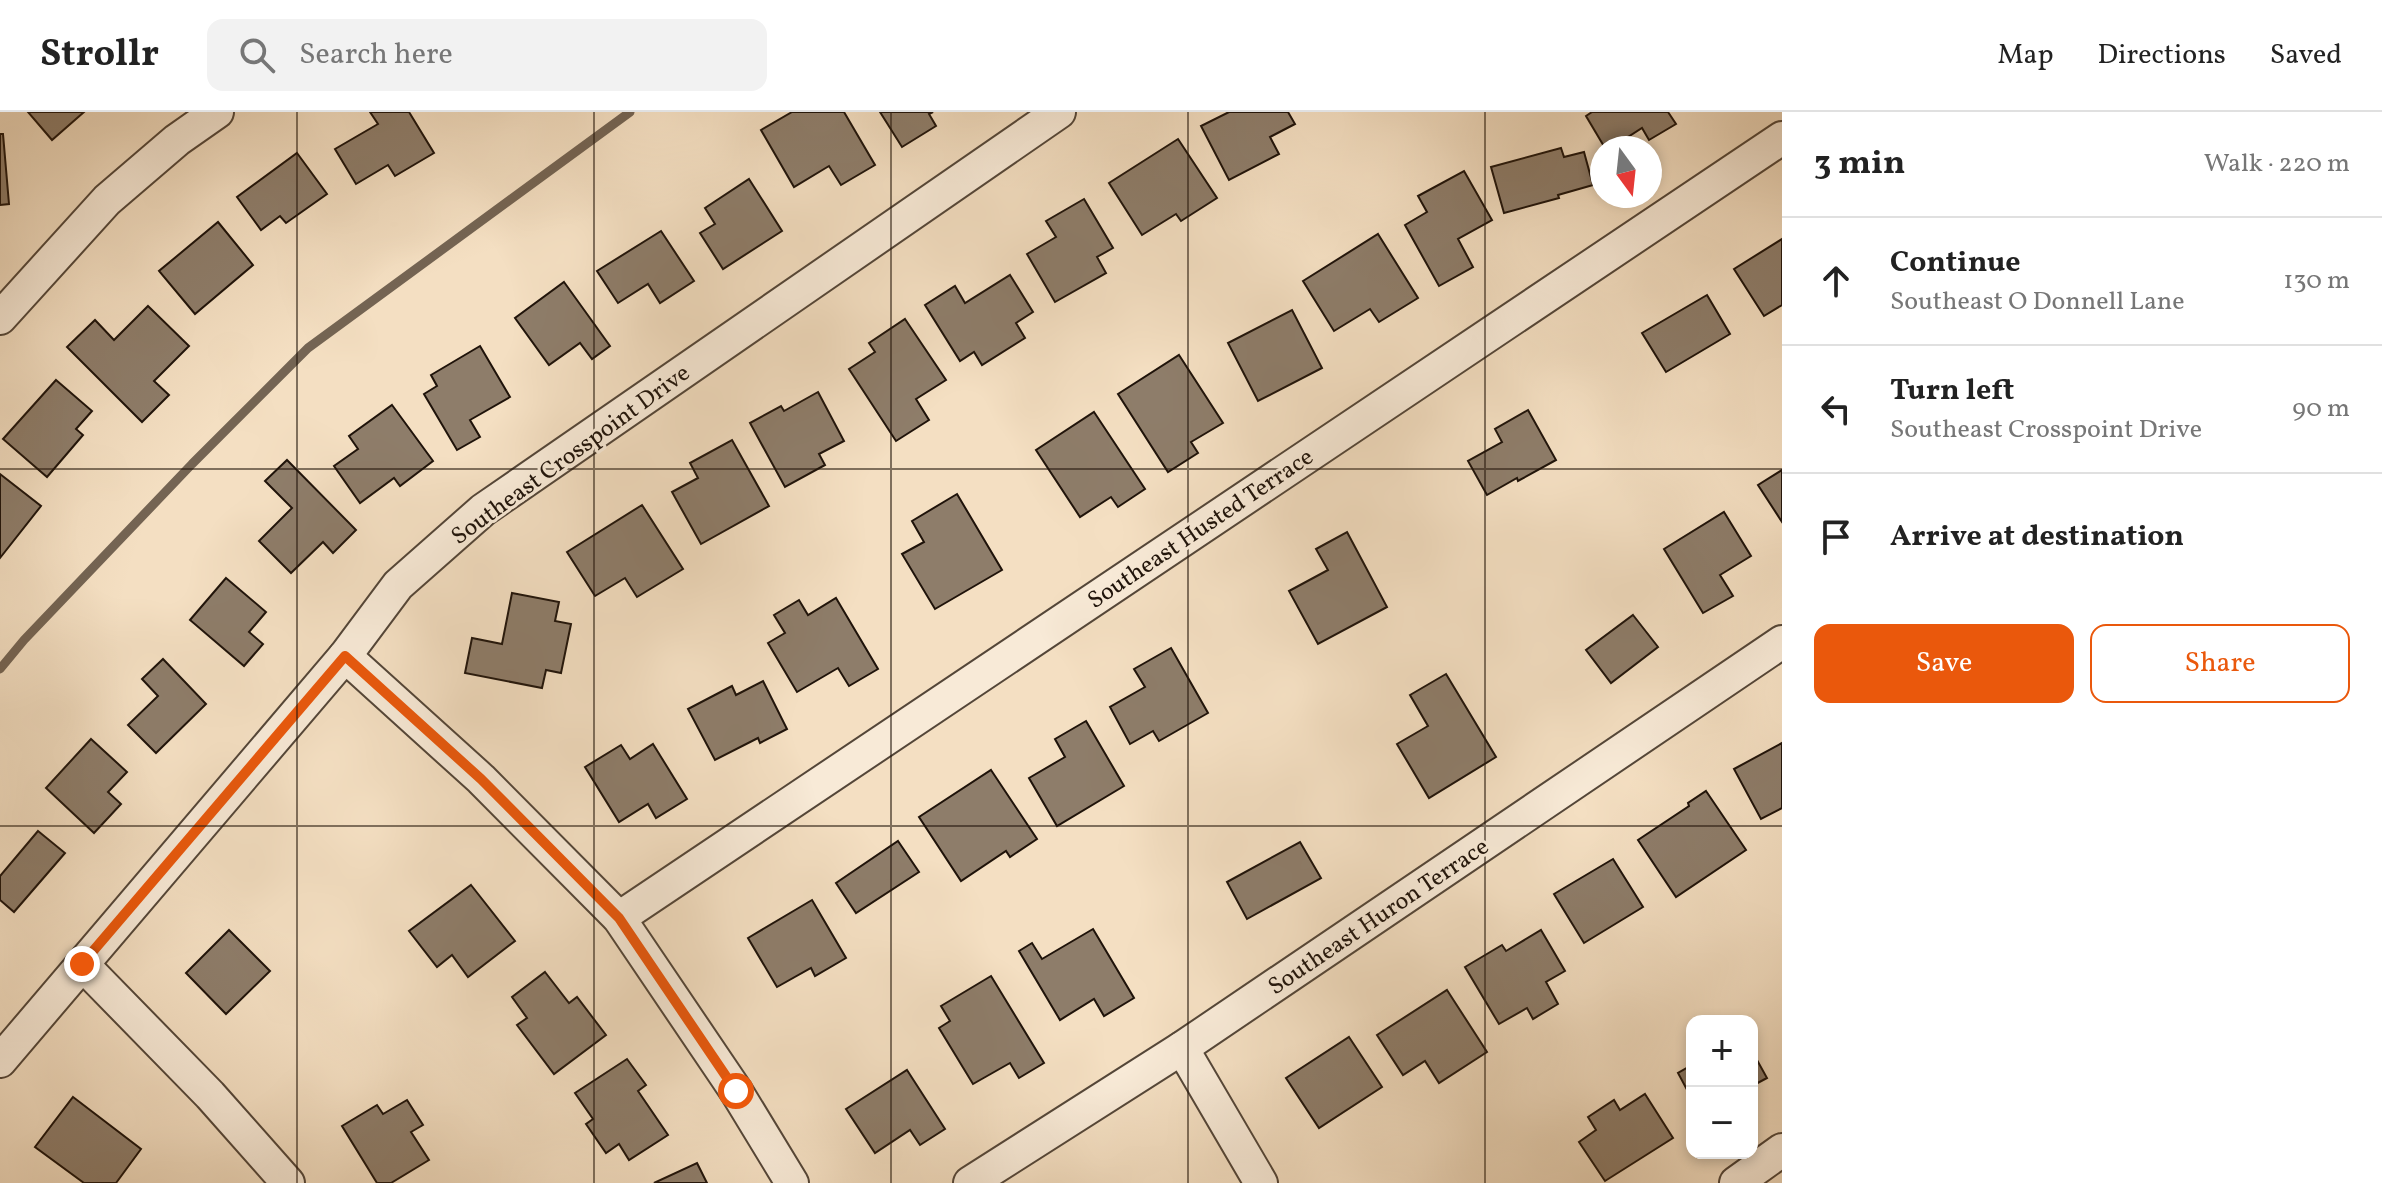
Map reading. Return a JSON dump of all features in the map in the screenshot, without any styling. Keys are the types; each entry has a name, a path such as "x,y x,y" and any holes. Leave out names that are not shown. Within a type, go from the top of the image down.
{"street":[{"path":"0,318 107,200 177,140 217,112"},
{"name":"Southeast Crosspoint Drive","path":"0,1061 345,656 398,585 483,510 1059,112"},
{"name":"Southeast Husted Terrace","path":"619,918 1782,138"},
{"name":"Southeast Huron Terrace","path":"970,1183 1182,1048 1782,642"},
{"path":"345,656 481,779 619,918 736,1091 792,1183"},
{"path":"82,964 210,1095 288,1183"},
{"path":"1182,1048 1261,1183"},
{"path":"1736,1183 1782,1150"}],"building":[{"path":"28,112 84,112 52,140"},
{"path":"370,112 409,112 434,153 395,176 388,165 356,184 335,149 378,124"},
{"path":"792,112 844,112 875,165 841,185 829,166 794,187 761,130"},
{"path":"880,112 933,112 929,114 936,126 902,147"},
{"path":"1229,112 1288,112 1295,124 1270,137 1279,154 1229,180 1201,126"},
{"path":"1592,112 1668,112 1676,124 1656,136 1647,136 1642,128 1630,136 1598,136 1586,116"},
{"path":"0,134 3,134 9,204 0,205"},
{"path":"1178,139 1217,198 1181,221 1176,214 1142,235 1109,183"},
{"path":"1561,148 1564,157 1584,152 1590,186 1504,213 1491,167"},
{"path":"297,153 327,194 286,223 280,216 261,230 237,197"},
{"path":"1464,171 1492,220 1458,239 1473,267 1439,286 1405,225 1427,212 1418,196"},
{"path":"749,179 782,231 723,269 700,233 715,224 705,208"},
{"path":"1084,199 1113,248 1097,257 1106,273 1055,302 1027,254 1056,237 1046,221"},
{"path":"218,222 253,265 195,314 159,271"},
{"path":"661,231 694,281 660,303 648,284 618,303 597,271"},
{"path":"1378,234 1418,298 1379,322 1370,309 1334,331 1303,281"},
{"path":"1782,239 1782,305 1764,316 1734,269"},
{"path":"1010,275 1033,312 1016,323 1025,338 982,365 974,352 960,361 925,305 955,286 965,303"},
{"path":"564,282 610,346 592,359 580,343 549,365 515,318"},
{"path":"1707,295 1730,334 1666,372 1642,333"},
{"path":"148,306 189,346 154,381 169,395 142,422 67,347 95,320 114,340"},
{"path":"1292,310 1322,368 1258,401 1228,343"},
{"path":"905,319 946,380 916,399 929,420 896,441 849,369 875,352 869,343"},
{"path":"480,346 510,397 470,420 480,437 457,450 424,394 437,386 431,375"},
{"path":"1179,355 1223,423 1191,442 1198,453 1168,472 1118,394"},
{"path":"56,380 92,411 76,429 83,435 47,477 3,439"},
{"path":"818,392 844,441 819,454 825,465 785,487 750,423 781,406 784,411"},
{"path":"392,405 433,461 400,486 394,478 360,503 334,466 358,449 349,436"},
{"path":"1528,410 1556,460 1487,495 1468,461 1502,442 1495,429"},
{"path":"1094,412 1145,489 1118,507 1111,497 1080,517 1036,450"},
{"path":"732,440 769,506 701,544 672,492 698,478 690,463"},
{"path":"287,460 356,530 333,553 323,542 291,573 259,541 292,508 265,481"},
{"path":"1782,470 1782,522 1758,485"},
{"path":"0,474 41,506 0,558"},
{"path":"957,494 1002,570 935,609 902,554 924,542 912,521"},
{"path":"642,505 683,569 637,597 625,578 595,596 567,552"},
{"path":"1724,512 1751,556 1720,575 1733,596 1703,613 1664,549"},
{"path":"1347,532 1387,607 1318,644 1289,591 1328,570 1316,549"},
{"path":"226,578 266,612 249,632 263,644 244,666 190,620"},
{"path":"512,593 559,602 555,621 571,624 561,673 546,670 542,688 465,673 472,638 502,644"},
{"path":"836,598 878,669 849,686 838,668 797,692 768,643 785,633 774,615 799,600 808,615"},
{"path":"1633,615 1658,647 1611,683 1586,650"},
{"path":"1171,648 1208,713 1159,741 1153,731 1130,744 1110,707 1145,687 1134,669"},
{"path":"163,659 206,704 156,753 128,725 158,696 142,679"},
{"path":"1446,674 1496,757 1429,798 1397,744 1428,726 1410,695"},
{"path":"763,681 787,729 760,743 758,738 715,760 688,709 732,686 736,695"},
{"path":"1086,721 1124,786 1057,826 1029,778 1065,757 1055,739"},
{"path":"91,739 127,772 108,792 121,804 94,833 46,788"},
{"path":"1782,743 1782,808 1761,819 1734,769"},
{"path":"653,744 687,799 656,818 648,804 619,822 585,767 621,745 630,759"},
{"path":"991,770 1037,839 1010,857 1006,851 961,881 919,817"},
{"path":"1706,791 1746,850 1676,897 1638,840"},
{"path":"38,831 65,853 14,912 0,900 0,876"},
{"path":"898,841 919,872 856,913 836,883"},
{"path":"1300,842 1321,878 1247,919 1227,882"},
{"path":"1613,859 1643,907 1584,943 1554,894"},
{"path":"471,885 515,941 468,977 452,955 437,967 409,931"},
{"path":"812,900 846,958 815,976 811,968 777,987 748,938"},
{"path":"1093,929 1134,998 1104,1016 1094,999 1060,1020 1019,951 1032,943 1042,959"},
{"path":"229,930 270,971 226,1014 186,973"},
{"path":"1541,930 1565,971 1546,982 1558,1004 1533,1019 1527,1008 1499,1024 1465,967 1502,945 1506,951"},
{"path":"545,972 569,1003 577,997 606,1035 554,1074 517,1025 527,1018 512,997"},
{"path":"991,976 1044,1063 1019,1078 1010,1063 973,1084 939,1028 950,1021 941,1006"},
{"path":"1447,990 1487,1052 1439,1083 1425,1061 1403,1075 1377,1035"},
{"path":"1349,1037 1382,1087 1319,1128 1286,1078"},
{"path":"627,1059 646,1085 638,1091 668,1135 629,1160 619,1144 606,1153 586,1124 593,1119 575,1093"},
{"path":"1758,1062 1767,1078 1758,1083"},
{"path":"1686,1068 1686,1088 1678,1073"},
{"path":"907,1070 945,1129 920,1145 910,1130 875,1153 846,1109"},
{"path":"1645,1094 1673,1138 1605,1181 1579,1142 1596,1130 1588,1117 1614,1100 1620,1110"},
{"path":"73,1097 141,1149 116,1183 84,1183 35,1147"},
{"path":"407,1100 423,1125 411,1132 429,1160 391,1183 377,1183 342,1126 377,1105 383,1114"},
{"path":"697,1163 707,1183 654,1183"}],"waterway":[{"path":"0,669 192,464 308,348 630,112"}],"route":[{"path":"82,964 345,656 481,779 619,918 736,1091"}]}
